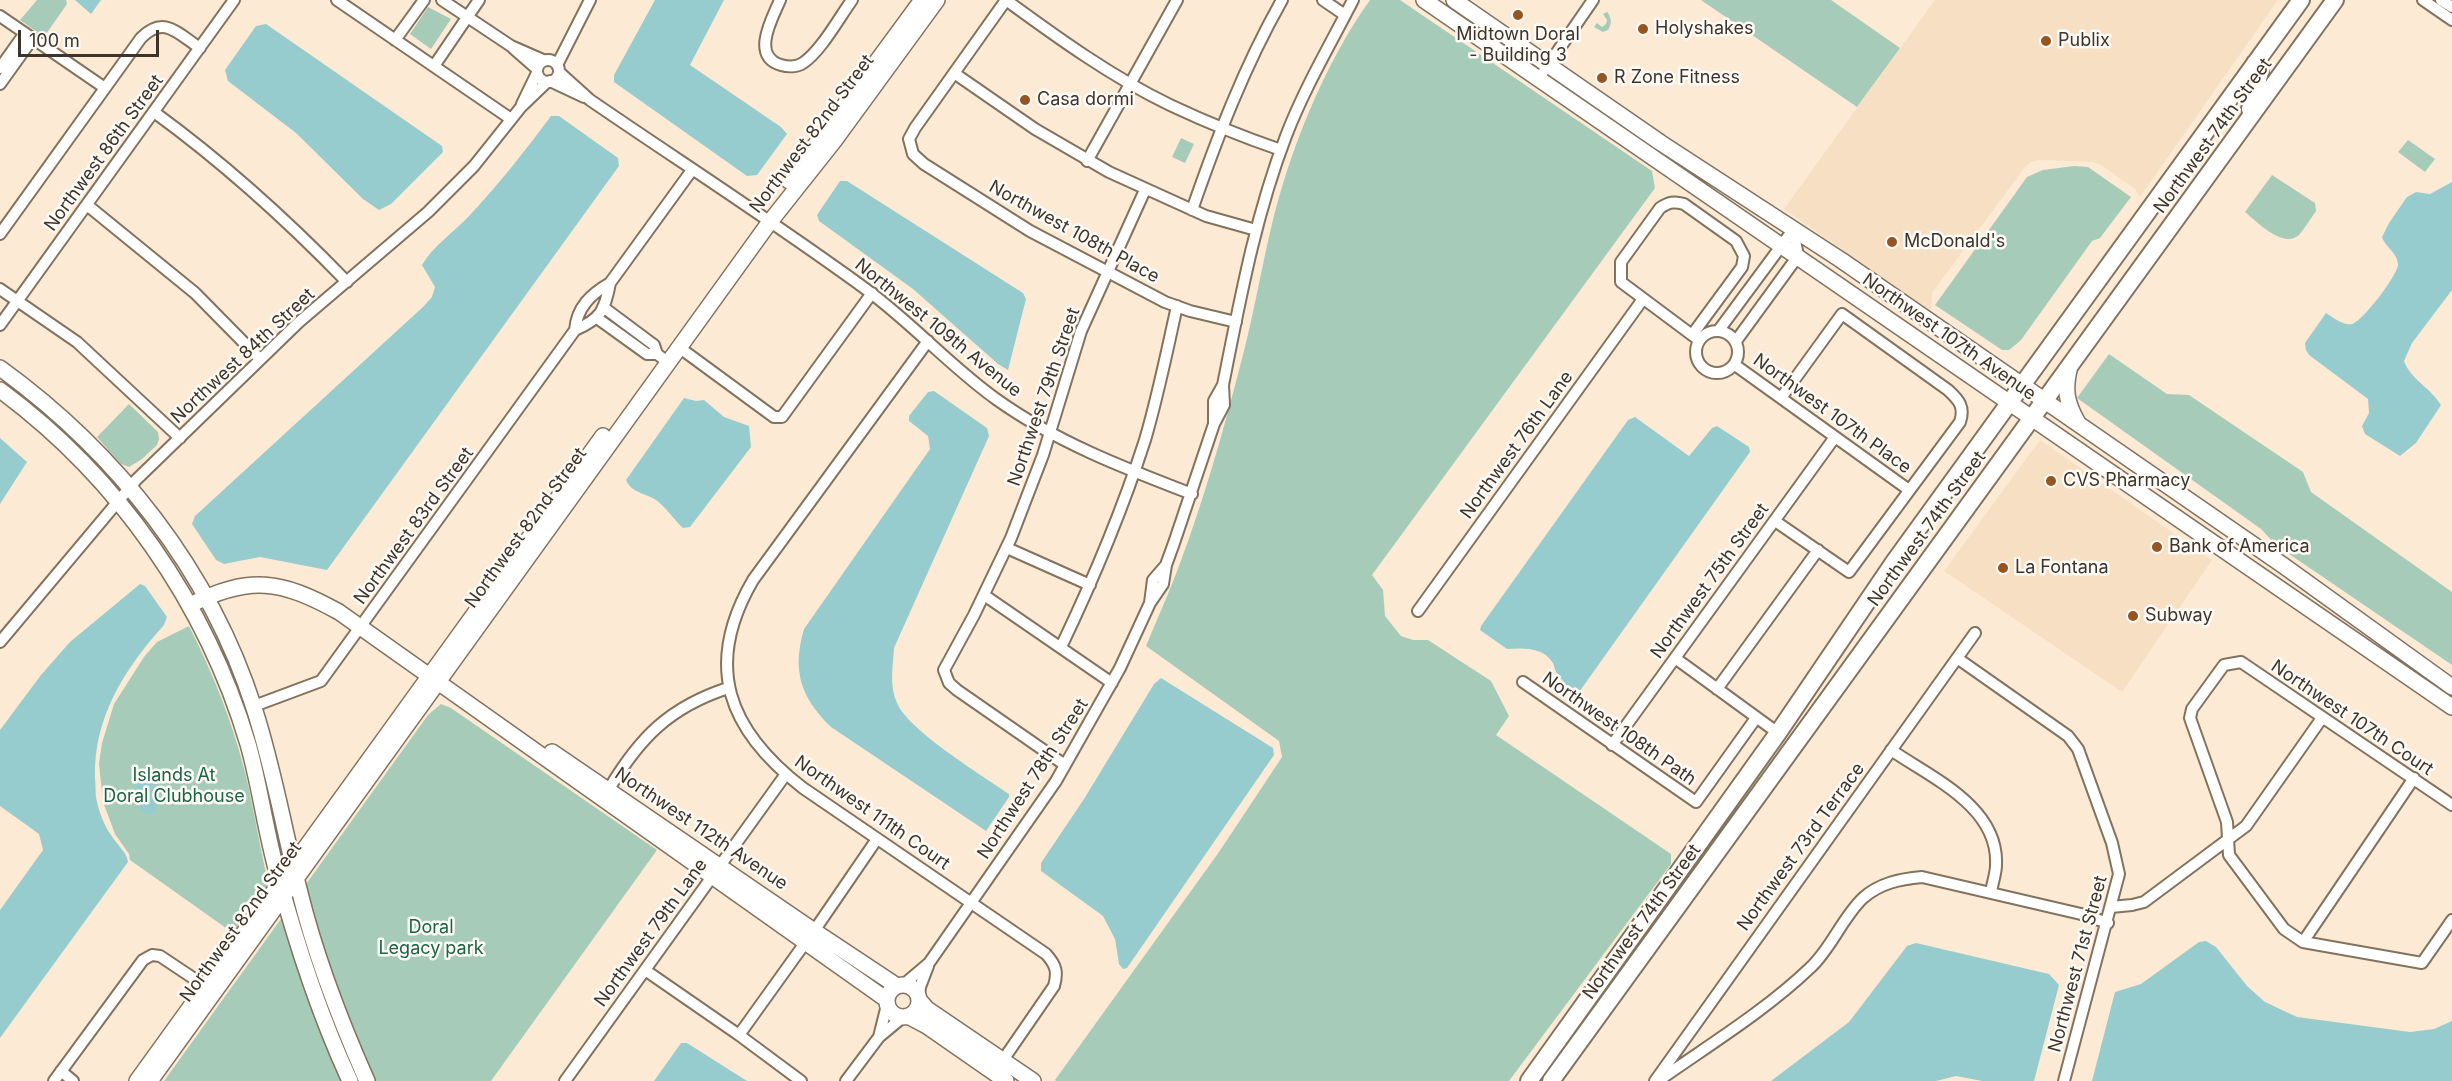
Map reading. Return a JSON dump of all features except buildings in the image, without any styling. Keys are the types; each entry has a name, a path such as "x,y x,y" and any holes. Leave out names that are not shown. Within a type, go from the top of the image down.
{"main road":[{"name":"Northwest 74th Street","path":"1529,1081 1778,733 1901,552 2301,0"},
{"name":"Northwest 74th Street","path":"1551,1081 2335,0"},
{"path":"2247,121 2260,72 2255,63"},
{"path":"1819,710 1813,705 1813,697 1834,666 1839,655 1839,644"}],"street":[{"name":"Northwest 86th Street","path":"0,325 234,0"},
{"path":"337,0 512,119"},
{"path":"395,40 424,0"},
{"name":"Northwest 109th Avenue","path":"441,0 511,46 547,66 590,100 872,294 964,375 997,400 1094,455 1192,494"},
{"path":"434,66 479,0"},
{"name":"Northwest 84th Street","path":"0,642 131,486 261,359 436,205 474,166 521,107 554,55 578,23 590,0"},
{"path":"780,0 766,32 765,46 770,57 778,64 796,66 812,55 850,0"},
{"name":"Northwest 82nd Street","path":"137,1081 205,986 295,872 359,784 662,358 765,220 922,0"},
{"name":"Northwest 82nd Street","path":"662,358 680,348 765,220 834,141 937,0"},
{"path":"1256,230 1192,210 1087,161 1035,129 954,73 1006,0 1129,83 1170,105 1281,150"},
{"path":"1192,210 1221,127 1253,55 1282,0"},
{"path":"1323,0 1345,15"},
{"name":"Northwest 78th Street","path":"919,999 920,987 929,963 1065,765 1112,682 1150,603 1163,584 1166,565 1214,424 1214,401 1223,385 1256,230 1281,150 1305,92 1353,0"},
{"name":"Northwest 107th Avenue","path":"1424,0 2452,707"},
{"name":"Northwest 107th Avenue","path":"1454,0 1841,260 2081,428 2284,566 2452,687"},
{"path":"1539,79 1593,0"},
{"path":"2423,0 2452,20"},
{"path":"2441,0 2452,7"},
{"path":"1087,161 1173,1"},
{"path":"0,16 105,88"},
{"path":"0,234 141,38 151,28 160,26 171,29 200,48"},
{"path":"0,68 29,36"},
{"path":"0,84 29,36"},
{"name":"Northwest 109th Avenue","path":"547,66 540,79 590,100"},
{"name":"Northwest 84th Street","path":"521,107 548,82 556,78 547,66"},
{"name":"Northwest 108th Place","path":"954,73 909,139 909,146 913,153 924,164 1030,231 1109,273 1177,306 1236,322"},
{"path":"154,112 195,141 261,198 347,282"},
{"name":"Northwest 83rd Street","path":"254,706 321,681 575,330 597,318 610,283 692,170"},
{"name":"Northwest 79th Street","path":"1065,765 957,690 946,678 944,670 1007,549 1050,432 1075,346 1145,190"},
{"path":"1696,338 1621,282 1619,273 1621,262 1660,208 1676,201 1684,204 1736,241 1744,256 1742,267 1696,338 1696,358 1704,369 1722,373 1735,364 1739,353 1736,341 1728,333 1719,330 1696,338"},
{"path":"87,205 157,259 195,293 261,359"},
{"path":"1719,330 1794,230"},
{"path":"1736,341 1798,256 1794,230"},
{"name":"Northwest 83rd Street","path":"575,330 576,318 585,303 595,292 610,283"},
{"path":"0,289 77,342 180,438"},
{"path":"680,348 774,417 782,417 872,294"},
{"name":"Northwest 76th Lane","path":"1418,611 1643,299"},
{"path":"1061,647 1090,585 1134,472 1160,383 1177,306"},
{"path":"1739,306 1754,317"},
{"path":"603,307 654,345 662,358"},
{"path":"1774,520 1848,572 1960,422 1963,413 1958,399 1948,390 1842,314 1780,398"},
{"path":"597,318 647,354 662,358"},
{"name":"Northwest 111th Court","path":"928,341 753,580 741,600 730,638 729,688 737,713 747,731 760,749 786,774 1046,954 1054,963 1057,975 1054,986 999,1074"},
{"name":"Northwest 107th Place","path":"1735,364 1909,490"},
{"path":"2070,366 2065,391 2081,428"},
{"path":"0,368 68,422 131,486 180,554 229,642 254,706 295,872 332,997 367,1081"},
{"path":"0,390 57,435 118,501 165,565 190,605 222,672 248,743 282,889 295,934 328,1030 350,1081"},
{"name":"Northwest 75th Street","path":"1612,745 1835,437"},
{"path":"1007,549 1090,585"},
{"path":"1717,689 1818,550"},
{"name":"Northwest 112th Avenue","path":"190,605 228,588 245,585 267,585 292,590 314,598 362,627 480,710 507,733 612,805 716,871"},
{"path":"984,595 1112,682"},
{"name":"Northwest 73rd Terrace","path":"1657,1081 1975,633"},
{"path":"1675,658 1778,733"},
{"name":"Northwest 71st Street","path":"1957,658 2068,736 2078,750 2112,843 2120,874 2064,1081"},
{"name":"Northwest 107th Court","path":"2228,839 2227,822 2190,718 2192,709 2224,665 2233,662 2241,662 2452,806"},
{"name":"Northwest 108th Path","path":"1523,682 1696,802 1756,718"},
{"path":"612,805 608,795 609,789 634,750 662,721 697,699 729,688"},
{"name":"Northwest 112th Avenue","path":"480,710 494,715 609,789 716,871 809,937 887,1003"},
{"path":"2111,907 2144,902 2246,826 2322,718"},
{"path":"1891,750 1971,804 1984,820 1995,848 1996,866 1991,893"},
{"name":"Northwest 79th Lane","path":"565,1081 786,774"},
{"path":"2303,942 2414,778"},
{"name":"Northwest 82nd Street","path":"295,872 316,832 359,784"},
{"path":"284,827 299,836 316,832"},
{"path":"739,1035 877,839"},
{"path":"2228,839 2229,855 2284,929 2303,942 2422,963 2452,920"},
{"path":"1657,1081 1772,999 1812,967 1862,899 1881,886 1904,878 1922,877 2081,914 2108,923"},
{"name":"Northwest 82nd Street","path":"150,1081 257,933 282,889"},
{"path":"257,933 277,925 295,934"},
{"name":"Northwest 112th Avenue","path":"809,937 900,985"},
{"path":"54,1081 143,960 152,955 160,956 205,986"},
{"name":"Northwest 78th Street","path":"900,985 929,963"},
{"path":"645,970 801,1081"},
{"path":"879,1036 890,991 900,985 914,988 919,999 927,1008 999,1074"},
{"path":"846,1081 879,1036 917,1010 919,999"},
{"path":"887,1003 894,1014 918,1021 999,1074 1033,1081"},
{"path":"61,1071 73,1081"}],"shaded area":[{"path":"1935,0 2278,0 2140,197 2135,189 2101,165 2093,162 2038,160 2031,162 1932,293 1931,311 1784,209"},
{"path":"2040,440 2212,560 2122,692 1944,571"}],"green space":[{"path":"37,0 66,0 67,4 44,37 20,20"},
{"path":"1370,0 1400,0 1652,171 1655,188 1372,575 1383,590 1385,616 1401,636 1413,640 1428,640 1491,681 1509,716 1496,735 1671,854 1671,864 1509,1081 1056,1081 1219,852 1282,757 1279,741 1146,646 1179,566 1212,469 1244,352 1271,228 1298,139 1323,80 1353,25"},
{"path":"1701,0 1831,0 1900,48 1857,107"},
{"path":"428,7 451,19 431,49 410,34"},
{"path":"1606,10 1610,17 1611,22 1608,30 1603,32 1594,27 1597,23 1602,27 1606,24 1607,20 1603,14 1607,12"},
{"path":"1181,138 1194,144 1185,163 1172,157"},
{"path":"2408,140 2435,159 2425,172 2398,152"},
{"path":"2074,166 2088,167 2131,197 2100,238 2092,241 2021,340 2009,350 2002,350 1935,305 2027,177 2043,170"},
{"path":"2272,175 2315,203 2316,211 2299,235 2293,238 2278,237 2245,212"},
{"path":"2109,354 2167,394 2189,395 2303,472 2311,492 2452,592 2452,665 2276,545 2261,529 2077,398"},
{"path":"129,404 158,432 159,439 157,445 142,459 129,467 121,464 97,437"},
{"name":"Islands At Doral Clubhouse","path":"189,626 214,679 240,753 268,881 268,885 233,933 130,860 129,854 115,834 103,802 99,764 102,743 114,704 144,657 157,642"},
{"name":"Doral Legacy park","path":"441,704 451,708 657,850 491,1081 164,1081 428,715"}],"water":[{"path":"75,0 101,0 91,14"},
{"path":"655,0 724,0 690,65 781,127 787,134 757,175 747,176 614,82 614,75"},
{"path":"266,24 442,146 443,152 391,204 379,210 363,199 296,133 228,81 225,70 256,26"},
{"path":"551,116 559,116 618,158 619,166 327,570 260,557 224,564 216,560 192,524 195,516 424,306 432,297 435,287 422,265 438,245 491,192"},
{"path":"840,181 847,181 1023,293 1026,299 1008,370 998,364 913,289 819,221 817,215"},
{"path":"2452,182 2452,290 2412,343 2404,361 2411,374 2441,405 2416,443 2400,456 2365,434 2362,426 2369,413 2368,399 2309,355 2305,343 2326,313 2342,322 2352,324 2371,307 2386,288 2398,265 2396,257 2382,237 2389,223 2407,197 2416,192 2430,194"},
{"path":"934,391 987,428 989,436 894,648 893,690 897,703 915,726 947,752 1009,794 986,831 831,727 812,705 801,682 799,670 800,644 804,629 930,449 928,436 909,421 909,416 928,392"},
{"path":"684,398 704,400 724,417 749,426 751,447 690,527 683,528 660,503 631,488 626,480"},
{"path":"1635,417 1689,456 1712,428 1717,426 1749,447 1750,452 1577,695 1567,689 1553,663 1544,654 1526,649 1507,649 1480,630 1628,420"},
{"path":"0,438 27,462 0,504"},
{"path":"140,584 145,586 167,617 164,625 136,659 114,695 99,735 95,779 99,810 113,838 124,851 128,862 0,1038 0,910 43,850 39,834 0,806 0,730 41,675 70,642"},
{"path":"1161,678 1273,748 1274,755 1127,968 1123,969 1119,964 1115,939 1103,916 1041,871 1041,863 1084,799 1154,684"},
{"path":"142,776 151,780 157,808 152,815 141,812 134,785"},
{"path":"2206,941 2216,947 2247,986 2265,1002 2297,1017 2410,1032 2434,1029 2452,1021 2452,1081 2092,1081 2115,992 2141,984 2199,942"},
{"path":"1916,943 2049,974 2059,985 2034,1081 1982,1081 1956,1076 1936,1081 1771,1081 1849,1022 1907,946"},
{"path":"681,1043 687,1043 747,1081 654,1081"}],"place":[{"name":"Midtown Doral - Building 3","path":"1518,15"},
{"name":"Holyshakes","path":"1643,29"},
{"name":"Publix","path":"2046,41"},
{"name":"R Zone Fitness","path":"1602,78"},
{"name":"Casa dormi","path":"1025,100"},
{"name":"McDonald's","path":"1892,242"},
{"name":"CVS Pharmacy","path":"2051,481"},
{"name":"Bank of America","path":"2157,547"},
{"name":"La Fontana","path":"2003,568"},
{"name":"Subway","path":"2133,616"}]}
